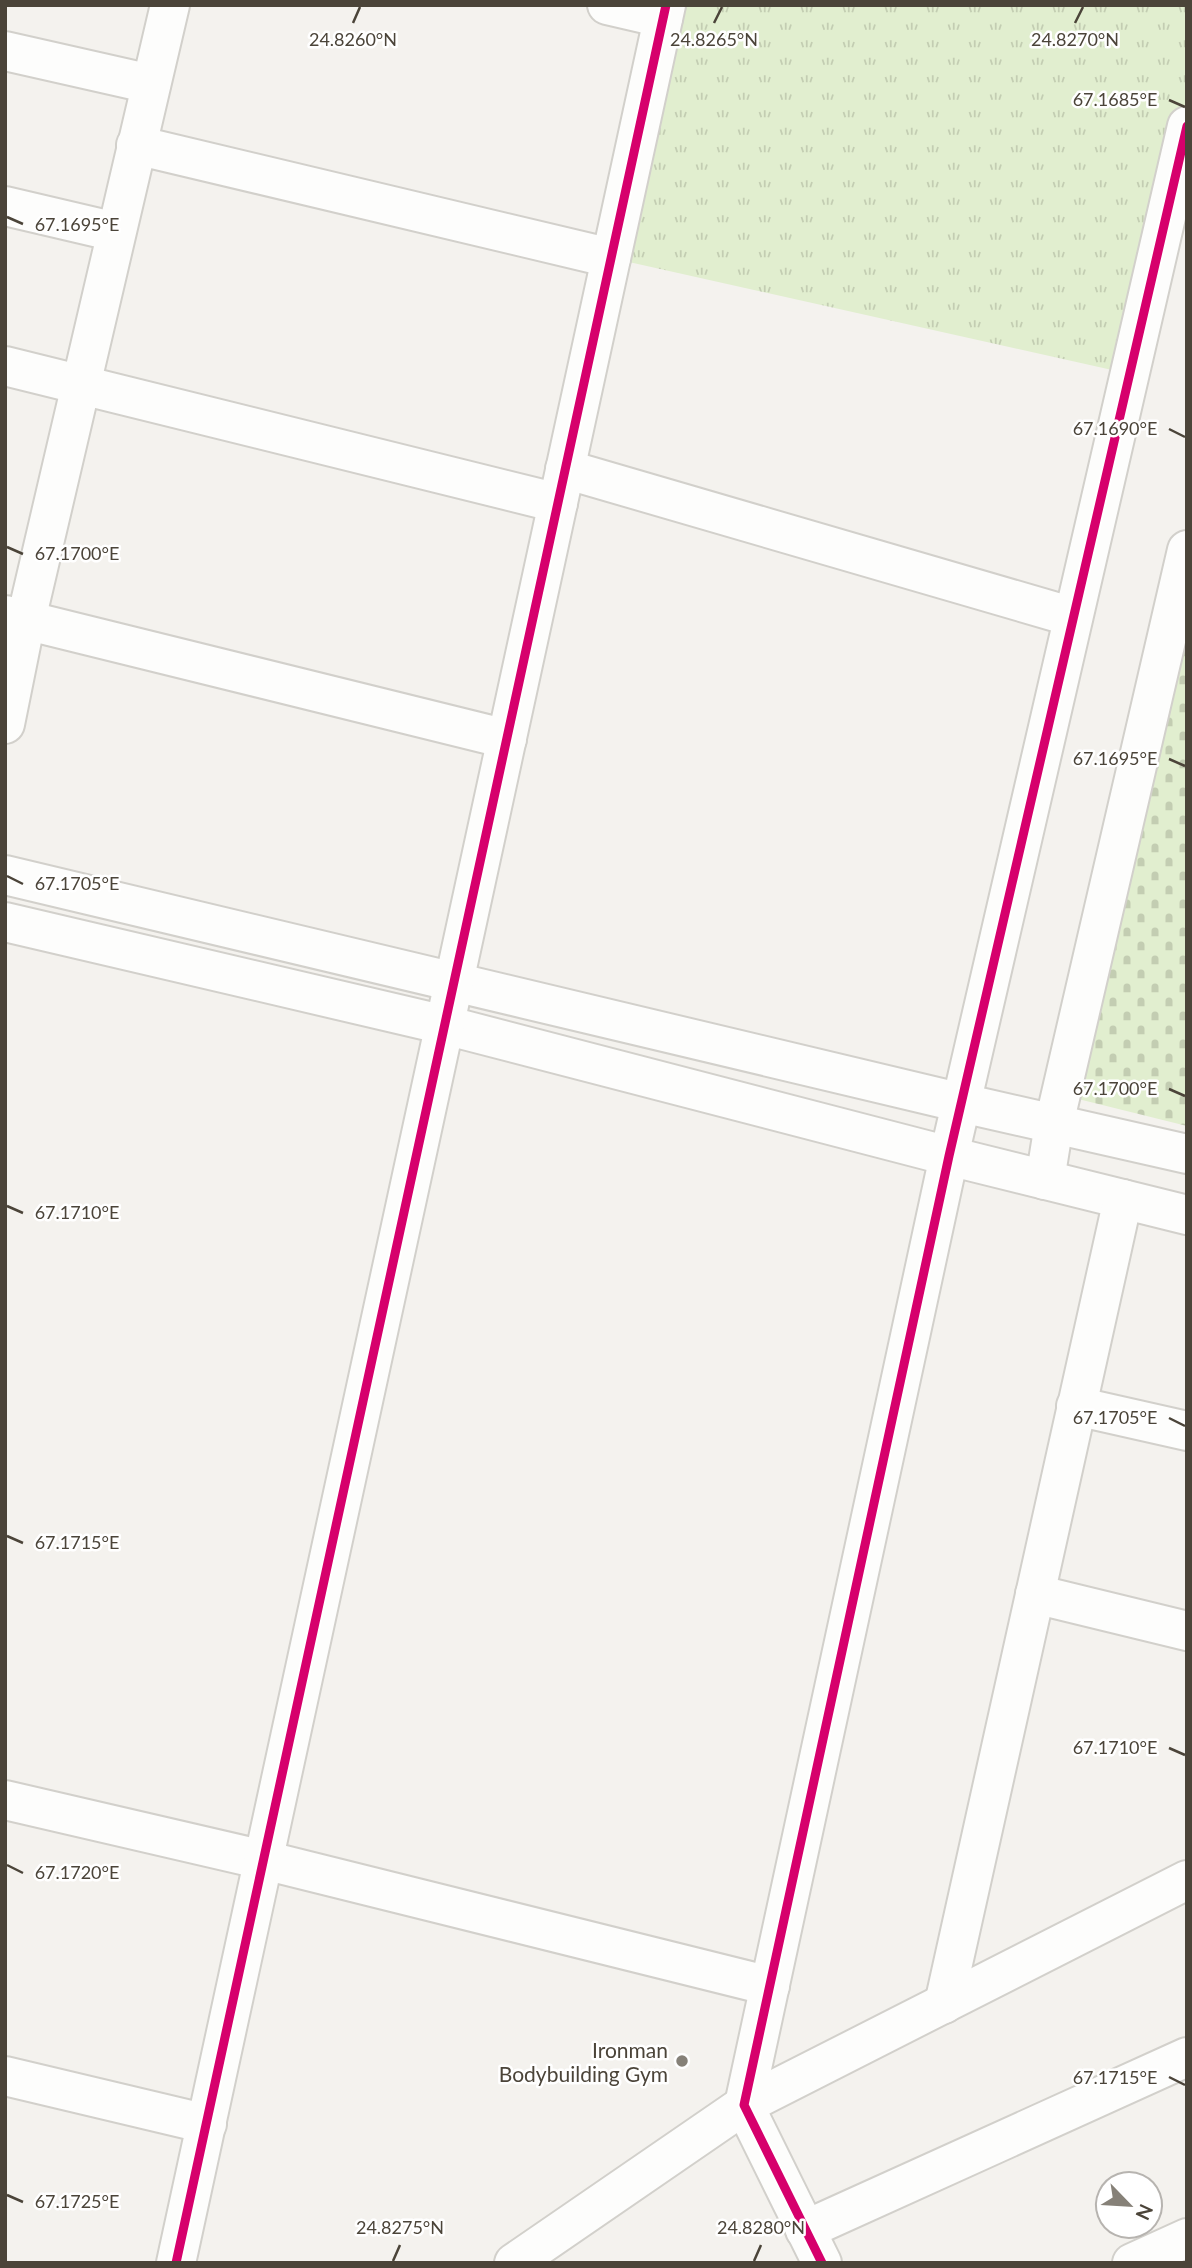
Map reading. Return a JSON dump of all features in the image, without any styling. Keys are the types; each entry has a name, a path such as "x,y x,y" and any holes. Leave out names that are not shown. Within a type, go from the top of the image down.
{"street":[{"path":"5,724 16,617 82,383 170,5"},
{"path":"176,2263 664,12 607,5"},
{"path":"5,51 150,84"},
{"path":"822,2263 744,2105 949,1156 1187,126"},
{"path":"136,145 611,258"},
{"path":"5,206 116,232"},
{"path":"5,366 562,486 1073,617"},
{"path":"1045,1180 1054,1124 1187,550"},
{"path":"16,617 507,739"},
{"path":"5,875 1187,1154"},
{"path":"5,922 445,1025 1187,1215"},
{"path":"944,2004 1123,1199"},
{"path":"1076,1406 1187,1431"},
{"path":"1035,1594 1187,1631"},
{"path":"5,1800 264,1860 770,1986"},
{"path":"514,2263 744,2105 1187,1880"},
{"path":"805,2230 1187,2057"},
{"path":"5,2076 207,2124"},
{"path":"1132,2263 1187,2238"}],"green space":[{"path":"666,5 1187,5 1187,126 1130,374 611,258"},
{"path":"1187,563 1187,1126 1066,1096"}],"cycle path":[{"path":"176,2263 666,5"},
{"path":"822,2263 744,2105 949,1156 1187,126"}],"place":[{"name":"Ironman Bodybuilding Gym","path":"682,2061"}]}
